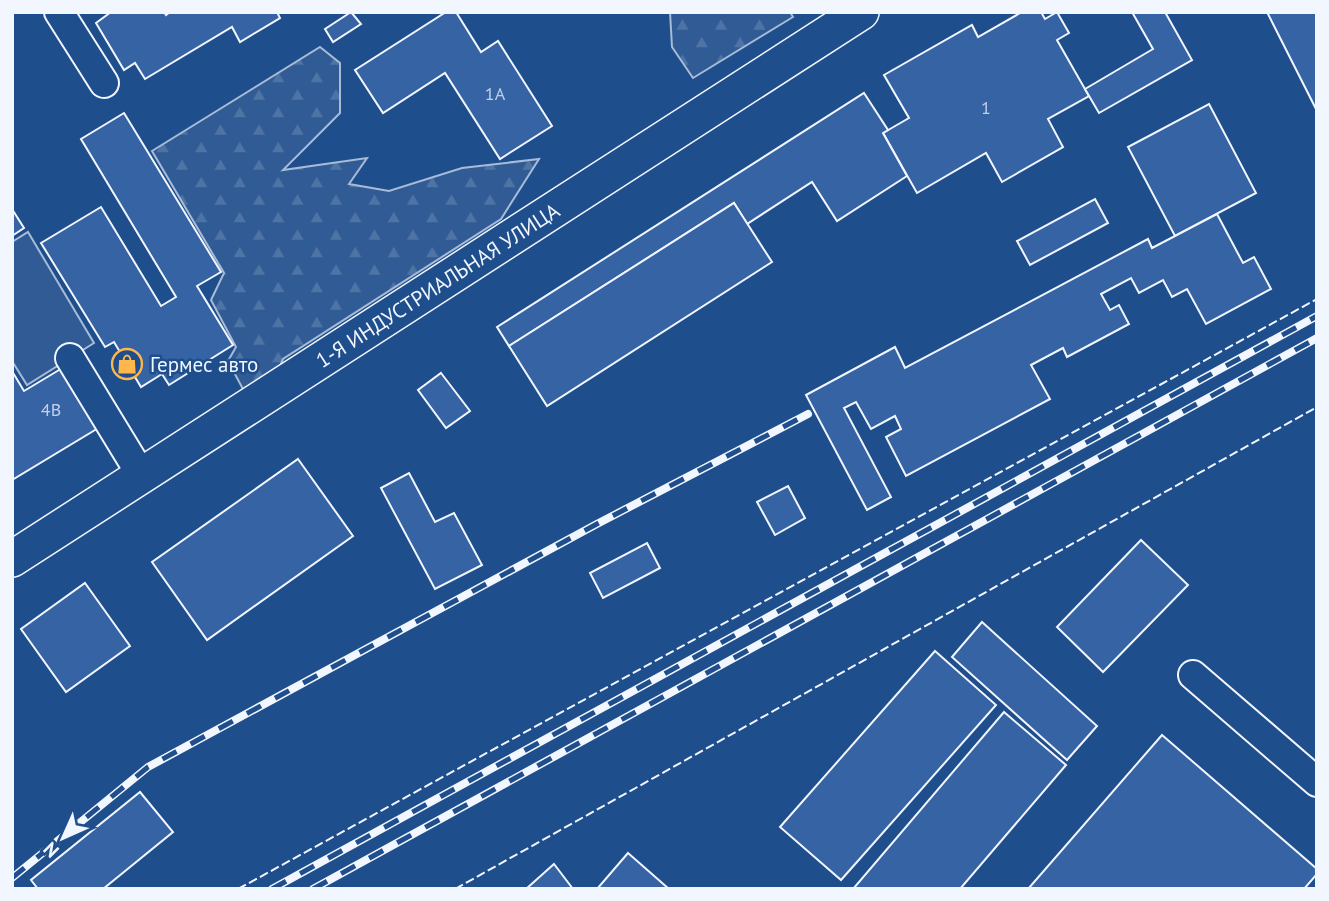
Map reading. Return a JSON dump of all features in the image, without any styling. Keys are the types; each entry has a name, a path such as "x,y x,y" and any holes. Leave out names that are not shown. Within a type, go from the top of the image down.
{"main road":[{"name":"1-Я ИНДУСТРИАЛЬНАЯ УЛИЦА","path":"12,559 848,16"}],"lane":[{"path":"59,12 104,83"},
{"path":"70,358 142,476"},
{"path":"1193,675 1317,782"}],"green space":[{"path":"670,12 790,12 793,17 693,78 672,47"},
{"path":"320,47 340,63 340,113 283,170 367,158 349,184 389,191 462,168 539,159 501,219 283,359 276,376 245,393 228,361 236,347 211,300 224,273 152,151"}],"shaded area":[{"path":"28,232 94,343 27,385 12,361 12,242"}],"building":[{"path":"111,12 164,12 166,15 170,12 277,12 280,18 240,42 232,27 145,79 135,63 124,70 96,23"},
{"path":"351,12 361,24 333,42 325,29"},
{"path":"446,12 456,12 481,52 498,41 552,126 500,159 445,73 383,113 355,70"},
{"path":"1022,12 1041,12 1045,19 1057,12 1069,33 1057,40 1089,96 1048,119 1063,147 1002,182 986,153 917,193 883,133 909,118 884,75 972,25 978,37"},
{"path":"1132,12 1165,12 1192,60 1099,113 1085,89 1153,49"},
{"path":"1267,12 1317,12 1317,111"},
{"path":"864,93 888,130 883,133 907,176 837,221 812,182 747,224 734,203 509,346 497,327"},
{"path":"1209,104 1256,193 1175,236 1128,147"},
{"path":"124,113 221,272 197,286 233,345 169,385 162,374 141,387 114,342 105,347 41,243 101,207 161,306 176,297 81,139"},
{"path":"1095,199 1108,223 1030,265 1017,241"},
{"path":"734,203 772,262 547,406 509,346"},
{"path":"12,209 24,228 12,236"},
{"path":"1217,214 1243,263 1254,257 1271,289 1206,324 1187,289 1172,297 1163,280 1139,293 1131,278 1101,294 1110,310 1119,305 1129,324 1067,357 1063,348 1031,365 1050,399 906,476 886,437 901,429 895,416 871,429 856,402 844,408 891,497 867,510 806,395 895,347 905,368 1148,239 1152,248"},
{"path":"64,367 100,427 12,480 12,371 24,391"},
{"path":"441,373 470,411 446,428 418,390"},
{"path":"298,459 353,536 207,640 152,562"},
{"path":"409,473 435,522 454,513 482,565 435,589 381,488"},
{"path":"788,486 805,518 775,535 757,502"},
{"path":"1141,540 1188,585 1103,672 1057,627"},
{"path":"647,543 660,568 603,598 590,573"},
{"path":"85,583 130,646 66,692 21,629"},
{"path":"982,622 1097,726 1067,760 952,657"},
{"path":"935,651 996,705 841,880 780,827"},
{"path":"1004,712 1066,765 960,889 853,889"},
{"path":"1162,735 1317,869 1317,874 1304,889 1028,889"},
{"path":"140,792 173,832 103,889 38,889 31,880"},
{"path":"628,853 669,889 597,889"},
{"path":"554,864 573,889 526,889"}],"railway":[{"path":"272,889 1317,316"},
{"path":"313,889 1317,338"},
{"path":"12,878 148,767 595,525 808,414"}],"fence":[{"path":"238,889 1317,299"},
{"path":"455,889 1317,407"}],"place":[{"name":"Гермес авто","path":"127,364"}]}
